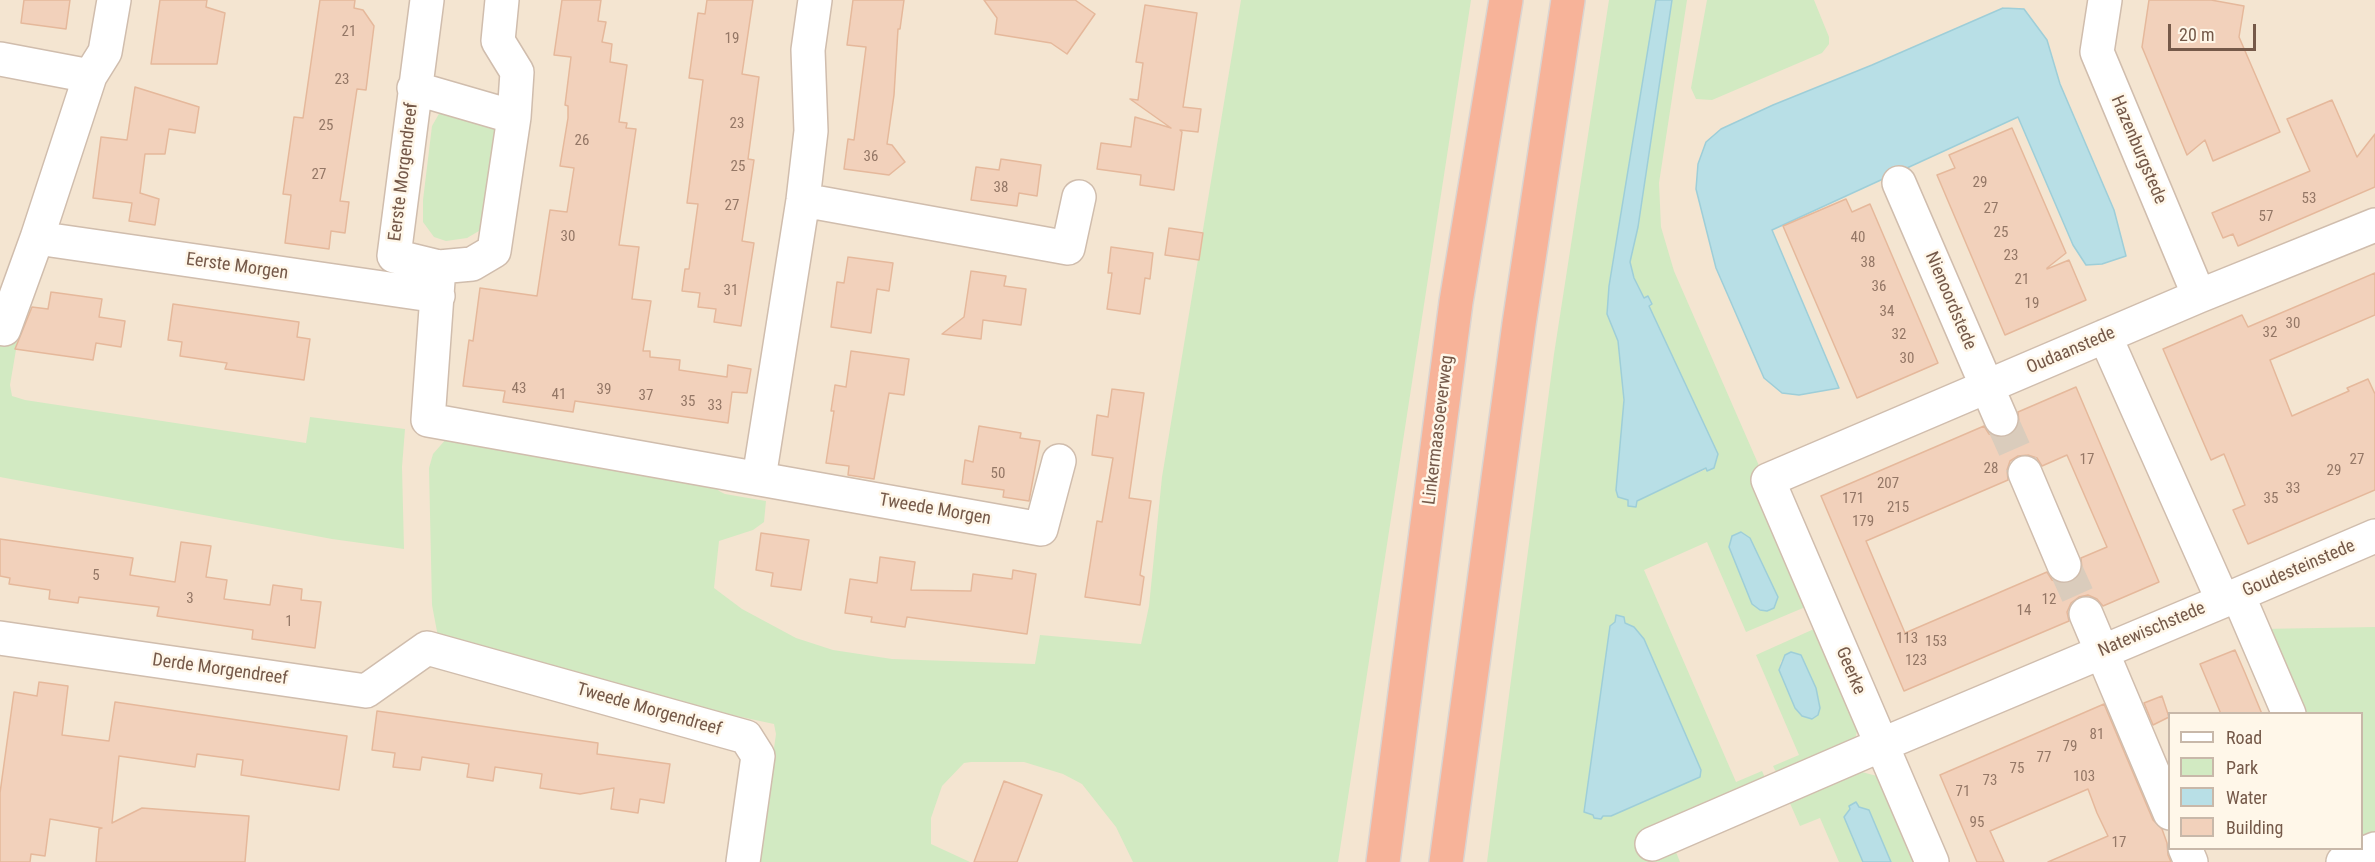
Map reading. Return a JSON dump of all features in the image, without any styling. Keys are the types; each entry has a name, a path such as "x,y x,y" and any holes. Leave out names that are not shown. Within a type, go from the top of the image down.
{"highway":[{"name":"Linkermaasoeverweg","path":"1383,862 1456,302 1506,0"},
{"path":"1446,862 1519,324 1568,0"}],"street":[{"path":"4,330 90,76 105,52 114,0"},
{"name":"Eerste Morgendreef","path":"386,288 394,256 427,0"},
{"name":"Eerste Morgendreef","path":"394,256 439,281 494,250 514,117 517,72 498,41 502,0"},
{"path":"759,478 803,200 811,131 808,50 815,0"},
{"name":"Hazenburgstede","path":"2105,0 2097,52 2199,296"},
{"path":"0,59 90,76"},
{"name":"Eerste Morgendreef","path":"414,88 514,117"},
{"name":"Nienoordstede","path":"1899,183 2001,419"},
{"path":"803,200 1068,249 1079,197"},
{"name":"Oudaanstede","path":"1768,480 2199,296 2375,225"},
{"name":"Eerste Morgen","path":"37,238 386,288 439,281"},
{"name":"Tweede Morgen","path":"439,281 428,420 1041,529 1059,461"},
{"name":"Natewischstede","path":"1652,844 2231,598 2105,336"},
{"path":"2025,473 2064,565"},
{"name":"Geerke","path":"1768,480 1932,862"},
{"name":"Goudesteinstede","path":"2231,598 2375,536"},
{"path":"2231,598 2288,712"},
{"path":"2086,614 2168,811"},
{"name":"Derde Morgendreef","path":"0,638 366,691 427,648"},
{"name":"Tweede Morgendreef","path":"427,648 746,737 758,756 742,862"}],"shaded area":[{"path":"0,0 2375,0 2375,862 0,862"}],"green space":[{"path":"1241,0 1471,0 1338,862 1133,862 1116,827 1082,784 1063,774 1024,762 971,762 964,763 942,786 931,818 931,844 970,862 758,862 776,734 774,724 699,708 439,642 432,605 429,468 433,454 447,438 713,482 719,491 725,494 766,501 764,522 753,530 719,541 714,588 742,609 796,638 833,650 892,659 1035,664 1040,635 1141,644 1149,606 1162,477"},
{"path":"1609,0 1656,0 1609,286 1607,314 1618,341 1622,371 1628,506 1636,506 1636,501 1713,466 1718,454 1649,306 1652,304 1648,296 1644,298 1634,278 1630,262 1638,227 1672,0 1687,0 1659,183 1661,227 1674,271 1760,468 1805,605 1803,608 1746,632 1707,542 1644,570 1736,782 1762,771 1766,780 1674,847 1680,862 1487,862 1554,354","holes":["1743,535 1748,536 1773,609 1767,611 1730,542","1616,616 1625,623 1601,819 1594,818 1585,811 1610,626 1615,622"]},
{"path":"1707,0 1814,0 1829,37 1829,44 1822,53 1712,100 1696,99 1691,88"},
{"path":"440,112 504,122 484,228 467,238 446,241 434,237 423,222 423,200 432,126"},
{"path":"0,335 18,338 10,385 12,396 25,400 306,443 310,417 405,429 402,467 404,549 332,539 0,477"},
{"path":"2375,627 2375,835 2363,840 2363,712 2297,712 2260,629"},
{"path":"1814,629 1857,724 1854,741 1777,774 1773,766 1799,755 1756,655","holes":["1791,652 1801,655 1816,688 1820,705 1818,712 1802,716 1795,708 1779,670 1781,661 1786,655"]},
{"path":"1858,771 1877,776 1883,785 1916,862 1891,862 1869,810 1859,807 1856,802 1850,806 1844,817 1863,862 1839,862 1820,818 1800,826 1789,801"}],"water":[{"path":"1656,0 1672,0 1638,227 1630,262 1634,278 1644,298 1648,296 1652,304 1649,306 1718,454 1714,468 1707,471 1706,468 1637,501 1636,507 1628,506 1628,500 1618,497 1616,490 1624,400 1618,341 1607,314 1609,286"},
{"path":"2003,8 2024,9 2047,40 2060,84 2114,210 2126,256 2102,264 2086,265 2073,245 2018,117 1772,230 1839,388 1799,395 1782,393 1764,378 1716,268 1696,189 1698,164 1706,142 1721,129 1773,105"},
{"path":"1741,532 1750,538 1778,597 1774,608 1767,611 1760,610 1752,604 1729,547 1732,536"},
{"path":"1616,615 1624,617 1625,623 1634,627 1644,639 1701,770 1700,777 1611,816 1603,816 1601,819 1584,812 1610,626 1615,622"},
{"path":"1791,652 1801,655 1816,688 1820,708 1818,715 1812,719 1802,716 1795,708 1779,670 1785,655"},
{"path":"1856,802 1859,807 1869,810 1891,862 1863,862 1844,817 1850,809 1849,806"}],"building":[{"path":"24,0 70,0 66,29 21,23"},
{"path":"160,0 207,0 206,7 225,13 217,64 151,64"},
{"path":"320,0 355,0 354,8 363,10 374,26 366,90 357,89 340,201 349,202 345,233 331,231 329,249 285,243 291,195 283,194 294,117 303,118"},
{"path":"562,0 601,0 598,21 606,22 602,42 612,44 610,62 627,65 619,122 627,123 626,128 636,129 619,245 639,247 632,299 651,301 643,351 650,351 650,357 680,360 679,370 727,377 728,365 751,369 747,393 732,392 728,423 575,401 573,412 503,402 505,391 463,386 469,340 473,341 480,288 537,296 550,210 567,212 574,168 560,166 568,118 568,106 565,105 571,57 554,55"},
{"path":"707,0 753,0 742,74 759,77 748,159 754,160 742,241 754,243 741,326 714,322 716,309 698,307 700,293 682,291 685,269 689,269 698,204 687,203 703,80 689,78 698,13 705,14"},
{"path":"853,0 904,0 900,29 898,29 894,95 887,144 892,145 905,162 889,175 844,169 848,139 854,140 866,47 847,45"},
{"path":"984,0 1075,0 1095,14 1067,54 1051,43 995,34 997,18"},
{"path":"2149,0 2211,0 2244,6 2239,37 2280,132 2213,161 2205,140 2187,155 2142,47"},
{"path":"1145,5 1197,13 1183,107 1201,109 1198,132 1180,130 1182,132 1174,190 1140,185 1141,175 1097,169 1101,143 1131,147 1135,117 1171,128 1130,99 1138,100 1143,63 1136,62"},
{"path":"135,87 199,107 195,133 169,129 165,154 145,154 140,193 159,199 155,225 129,221 132,203 93,198 101,137 127,140"},
{"path":"2332,100 2357,157 2375,134 2375,187 2238,246 2233,234 2223,238 2212,213 2310,171 2287,119"},
{"path":"2012,128 2066,253 2047,269 2069,260 2086,300 2005,335 1937,175 1955,168 1949,155"},
{"path":"1001,159 1041,165 1037,196 1019,193 1017,206 971,200 976,167 999,170"},
{"path":"1846,199 1852,212 1870,204 1938,363 1857,398 1783,226"},
{"path":"1169,228 1203,233 1199,260 1165,255"},
{"path":"1111,247 1153,253 1150,279 1145,278 1140,314 1107,309 1112,273 1108,273"},
{"path":"848,257 893,263 889,291 877,289 871,333 831,327 837,282 844,283"},
{"path":"971,271 1006,276 1004,286 1026,289 1021,325 983,320 981,339 942,334 964,317"},
{"path":"2375,273 2375,315 2270,360 2292,416 2349,391 2347,388 2368,379 2375,394 2375,490 2248,544 2233,510 2245,505 2224,454 2211,460 2163,349 2242,315 2248,327"},
{"path":"51,292 102,299 99,317 125,321 121,347 96,343 93,360 15,349 32,307 48,309"},
{"path":"173,304 299,322 297,337 310,339 304,380 225,369 227,363 180,356 182,342 168,340"},
{"path":"851,351 909,359 904,395 889,393 874,479 848,475 849,466 826,463 834,411 831,411 835,385 846,387"},
{"path":"2076,387 2159,582 2103,606 2097,599 2088,595 2079,597 2071,603 2067,612 2069,621 1904,691 1821,496 1984,426 1989,434 1998,437 2009,436 2016,431 2019,422 2018,412","holes":["2028,455 2037,458 2042,466 2067,455 2107,547 2081,558 2082,568 2079,576 2072,582 2061,583 2052,580 2047,572 1905,633 1866,541 2008,480 2007,470 2010,461 2018,456"]},
{"path":"1112,389 1144,393 1129,498 1151,501 1140,575 1144,577 1140,605 1085,597 1097,521 1102,522 1113,458 1092,455 1097,415 1108,417"},
{"path":"979,426 1021,433 1020,438 1040,441 1029,501 1003,497 1004,490 962,484 965,460 973,462"},
{"path":"761,533 809,540 801,590 771,586 773,573 756,570"},
{"path":"0,539 133,558 130,575 175,582 181,542 211,546 206,577 227,580 224,599 270,605 273,585 302,589 301,600 321,602 315,648 252,639 253,630 157,616 159,607 79,597 78,603 49,599 50,590 9,584 10,578 0,576"},
{"path":"880,557 915,562 911,590 971,591 973,574 1012,579 1013,570 1036,574 1027,634 907,617 905,627 871,622 872,617 845,613 850,579 877,583"},
{"path":"2235,650 2261,712 2220,712 2200,664"},
{"path":"39,682 68,686 62,735 109,741 115,702 347,736 339,790 241,775 243,760 197,754 195,767 119,756 112,823 142,808 249,816 245,862 96,862 99,829 102,828 50,819 45,856 31,854 30,862 0,862 0,793 14,692 37,696"},
{"path":"2162,696 2168,718 2153,725 2144,703"},
{"path":"2104,704 2153,820 2162,829 2171,862 2048,862 2108,836 2088,789 1990,831 2004,862 1977,862 1940,775"},
{"path":"377,711 598,743 597,754 670,764 664,803 640,799 638,813 611,809 614,788 580,794 540,788 542,774 495,767 493,781 467,777 469,764 422,757 420,770 393,767 395,753 372,750"},
{"path":"1004,781 1042,795 1017,862 974,862"}],"tunnel":[{"path":"2001,419 2025,473"},
{"path":"2064,565 2086,614"}]}
